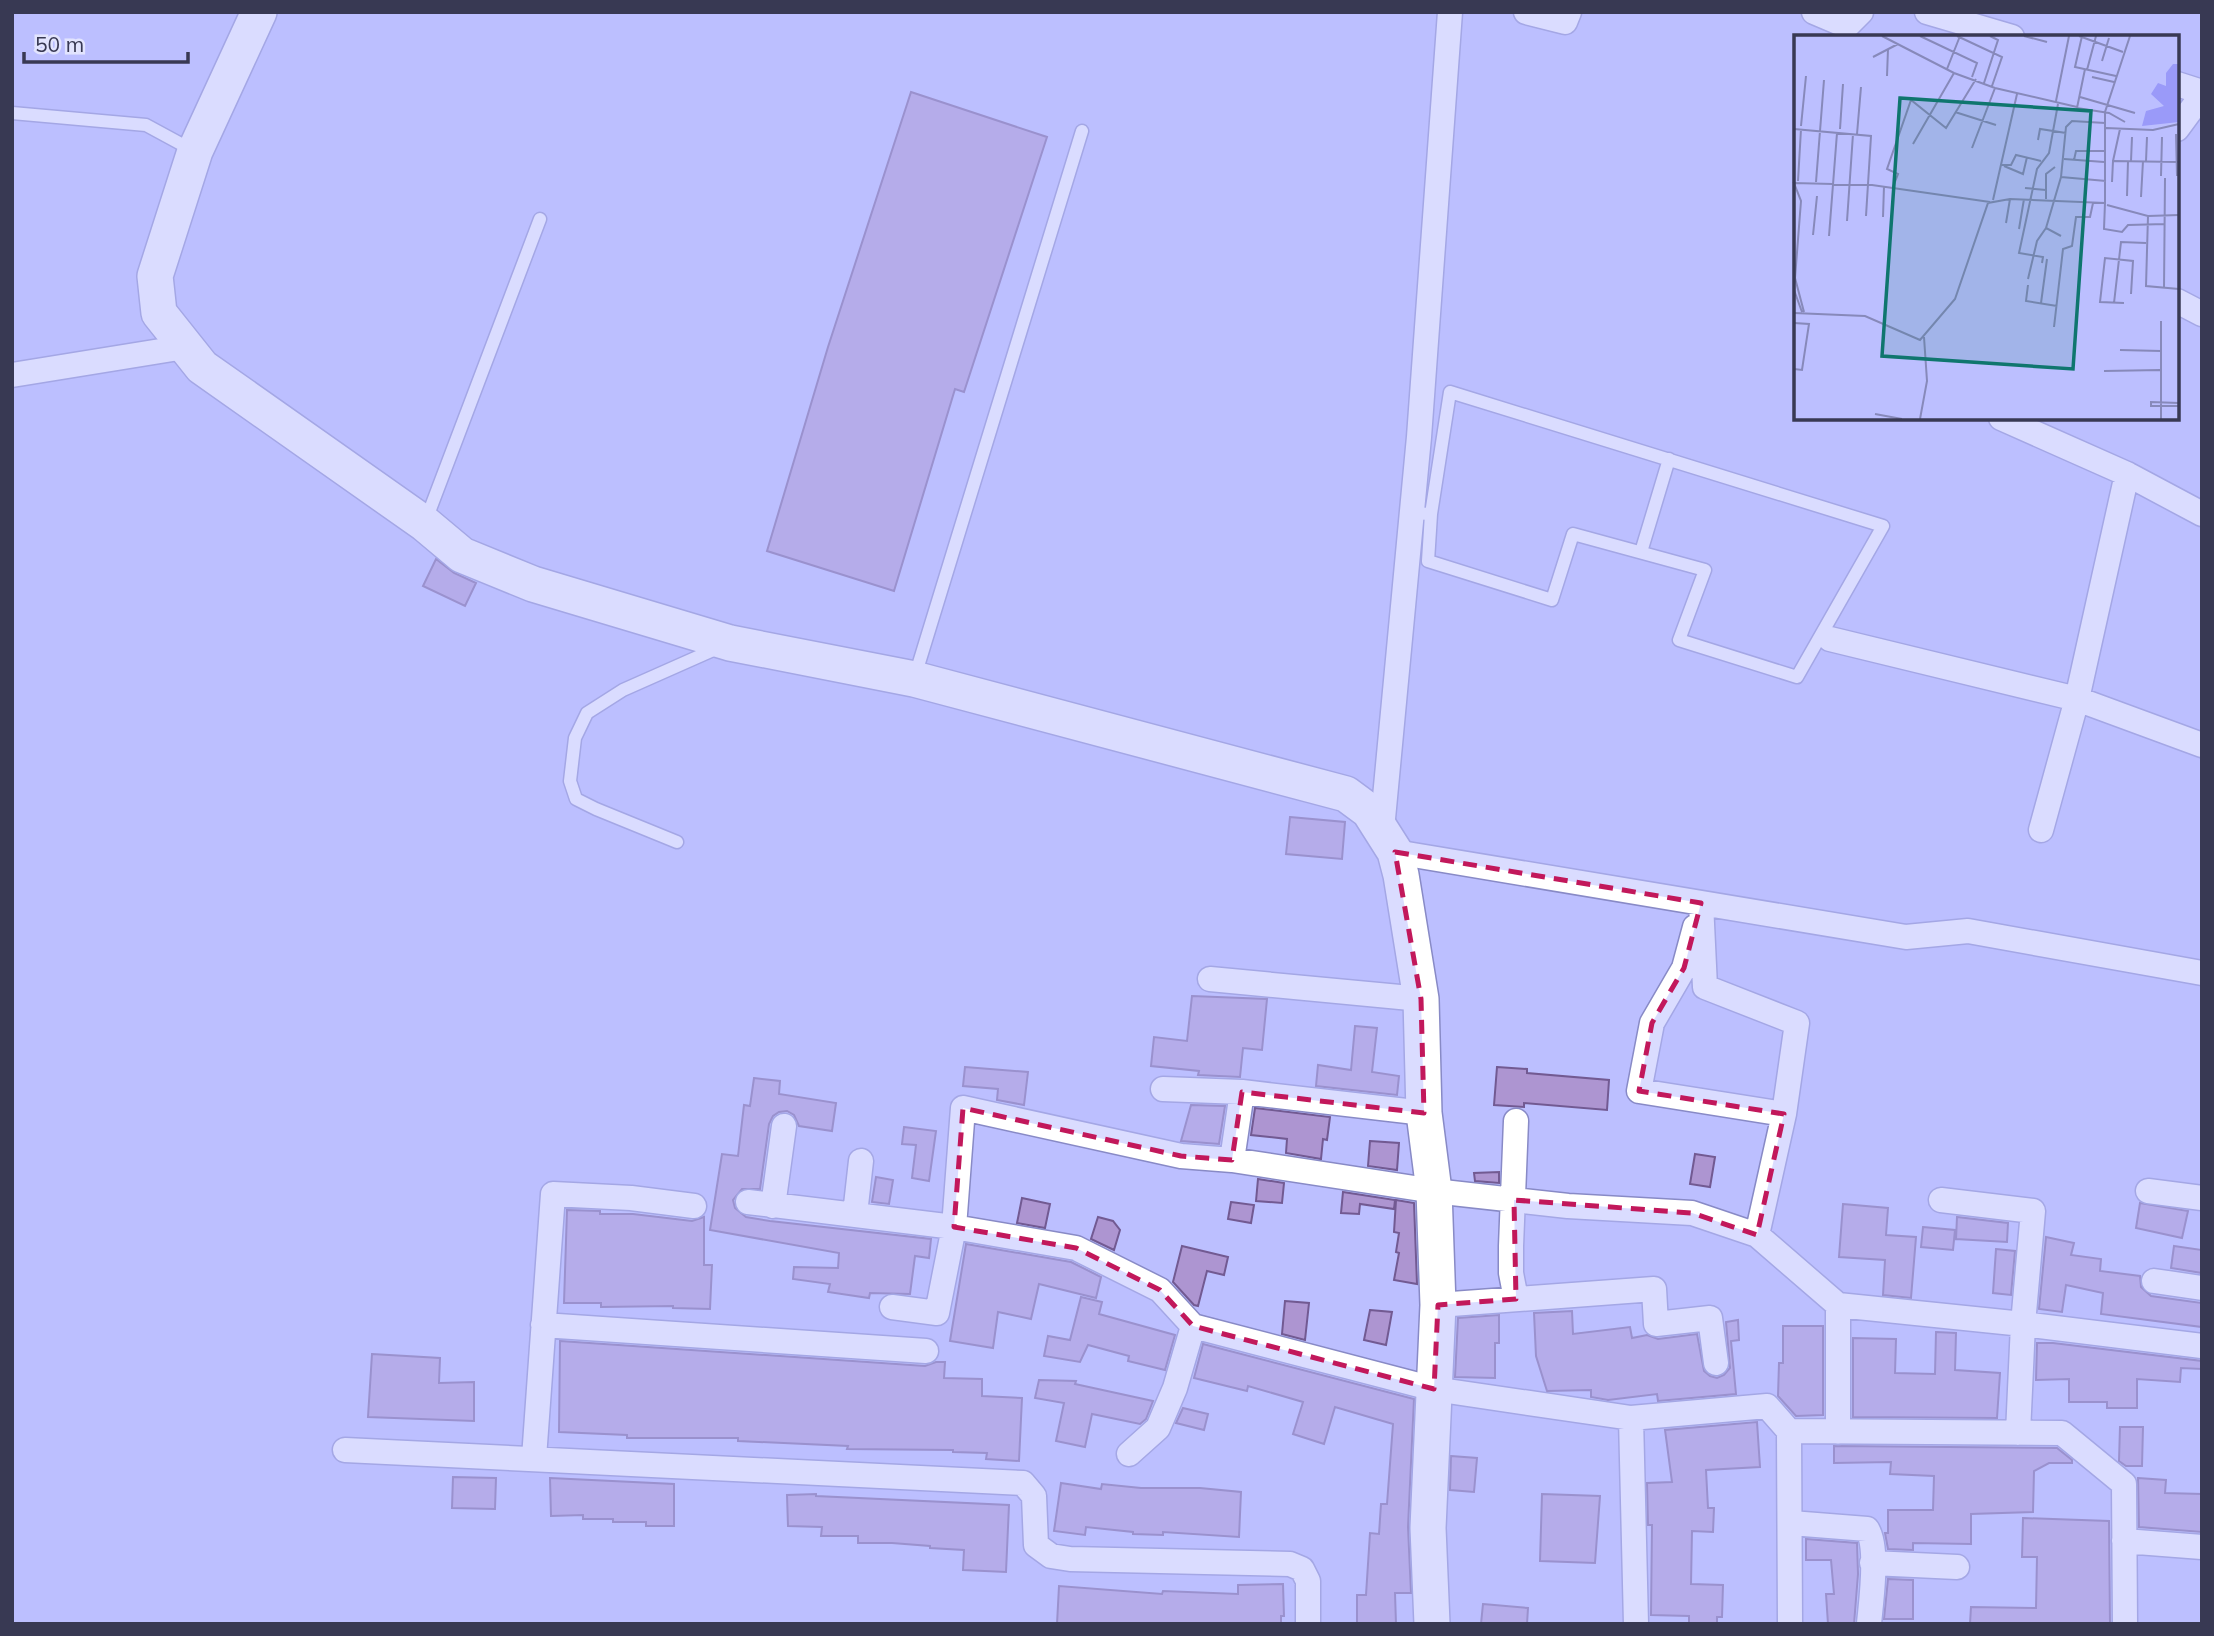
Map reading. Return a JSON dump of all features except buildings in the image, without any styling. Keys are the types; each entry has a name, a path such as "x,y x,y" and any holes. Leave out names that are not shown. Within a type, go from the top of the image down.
{"main road":[{"path":"259,12 195,152 155,276 159,313 202,366 425,524 462,555 533,584 730,643 914,679 1346,794 1369,811 1388,840 1401,875 1421,999 1424,1113 1434,1191 1438,1305 1428,1528 1432,1624"}],"street":[{"path":"1450,12 1421,409 1421,513 1388,840 1701,903 1906,937 1968,931 2202,973"},
{"path":"1525,12 1564,22 1569,12"},
{"path":"1814,12 1847,26 1861,12"},
{"path":"1927,12 2005,35"},
{"path":"2179,86 2202,93 2179,126"},
{"path":"2179,303 2202,314"},
{"path":"14,379 185,347"},
{"path":"2006,420 2127,474 2202,514"},
{"path":"2041,831 2077,699 2127,474"},
{"path":"1830,639 2077,699 2202,746"},
{"path":"1701,903 1705,987 1797,1023 1784,1114 1757,1235"},
{"path":"1701,903 1684,968 1652,1023 1639,1091 1784,1114"},
{"path":"1210,979 1421,999"},
{"path":"1163,1089 1242,1092 1424,1113"},
{"path":"1232,1160 1242,1092"},
{"path":"892,1307 937,1313 954,1227 963,1108 1181,1156 1232,1160 1434,1191 1514,1200 1692,1213 1757,1235 1838,1305 2202,1346"},
{"path":"1516,1121 1511,1273 1516,1299"},
{"path":"773,1206 784,1126"},
{"path":"855,1213 861,1161"},
{"path":"2148,1191 2202,1198"},
{"path":"534,1458 553,1194 631,1198 694,1206"},
{"path":"1941,1200 2033,1211 2023,1324 2018,1433"},
{"path":"748,1202 855,1213 1076,1248 1160,1290 1193,1326 1434,1389 1631,1418 1767,1406 1789,1431 1790,1624"},
{"path":"2154,1281 2202,1288"},
{"path":"1438,1305 1654,1289 1656,1324 1710,1318 1716,1363"},
{"path":"1838,1305 1838,1432"},
{"path":"543,1325 926,1351"},
{"path":"1129,1454 1158,1427 1175,1388 1193,1326"},
{"path":"1631,1418 1636,1624"},
{"path":"1789,1431 2062,1433 2124,1484 2125,1624"},
{"path":"345,1450 1023,1483 1034,1496 1037,1545 1051,1556 1070,1559 1290,1564 1302,1569 1308,1581 1308,1624"},
{"path":"1791,1523 1867,1529 1870,1534 1872,1563 1869,1624"},
{"path":"2124,1541 2202,1547"},
{"path":"1872,1563 1957,1567"}],"lane":[{"path":"12,113 146,125 195,152"},
{"path":"914,679 1082,131"},
{"path":"425,524 540,219"},
{"path":"1450,392 1883,526 1797,677 1679,639 1705,570 1573,534 1552,600 1428,561 1421,513 1450,392"},
{"path":"1641,552 1669,459"},
{"path":"677,842 576,799 570,781 575,738 587,713 624,690 730,643"}],"highlighted area":[{"path":"1395,852 1701,903 1684,968 1652,1023 1639,1091 1784,1114 1757,1235 1692,1213 1514,1200 1516,1299 1438,1305 1434,1389 1193,1326 1160,1290 1076,1248 954,1227 963,1108 1181,1156 1232,1160 1242,1092 1424,1113 1421,999"}]}
